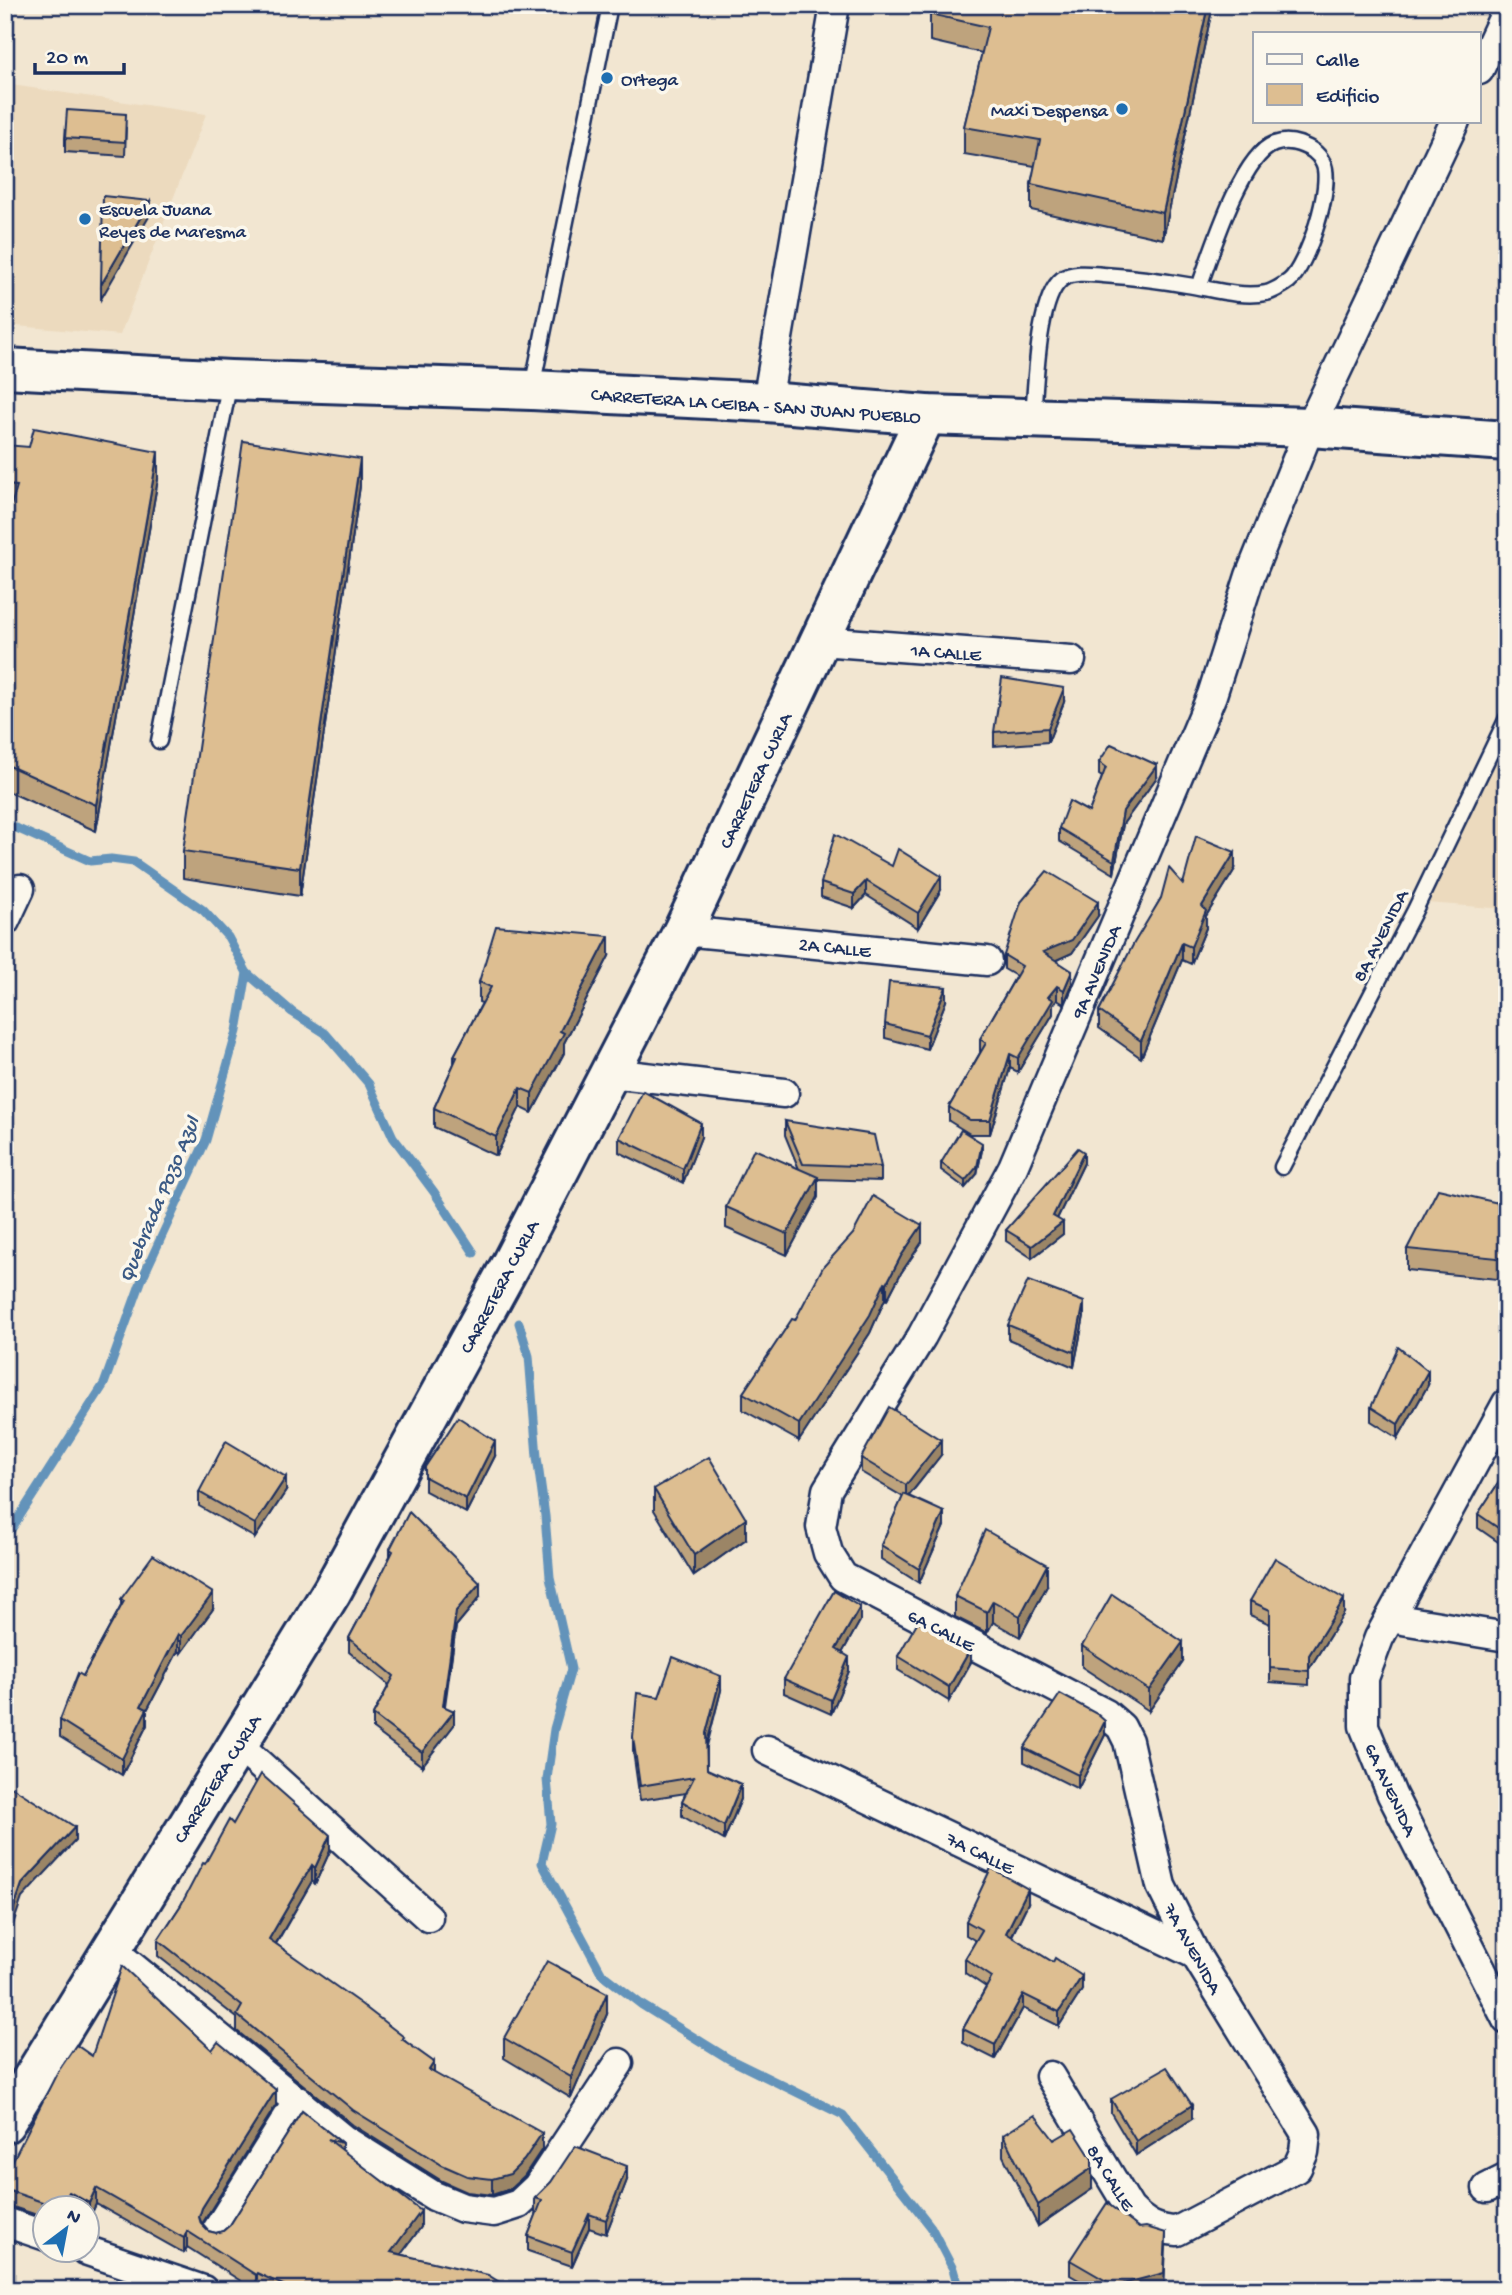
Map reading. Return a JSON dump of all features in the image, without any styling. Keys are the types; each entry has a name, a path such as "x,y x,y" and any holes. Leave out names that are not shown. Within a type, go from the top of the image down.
{"main road":[{"name":"CARRETERA LA CEIBA - SAN JUAN PUEBLO","path":"5,368 230,380 532,390 766,402 926,415 1310,427 1507,442"},
{"name":"CARRETERA CURLA","path":"6,2119 332,1591 512,1262 682,931 926,415"}],"street":[{"path":"766,402 835,5"},
{"path":"1480,68 1507,10"},
{"name":"9A AVENIDA","path":"828,1490 922,1336 1013,1167 1212,695 1251,576 1310,427 1455,122"},
{"name":"1A CALLE","path":"820,641 1071,660"},
{"path":"5,921 20,889"},
{"name":"2A CALLE","path":"682,931 987,961"},
{"path":"610,1073 784,1093"},
{"name":"6A AVENIDA","path":"1507,1403 1379,1638 1364,1678 1364,1726 1392,1795 1507,2020"},
{"name":"6A CALLE","path":"828,1490 821,1527 828,1553 843,1577 1106,1714 1121,1727"},
{"path":"1390,1618 1507,1637"},
{"name":"7A AVENIDA","path":"1121,1727 1128,1741 1161,1886 1195,1954 1306,2134 1304,2152"},
{"path":"237,1744 428,1917"},
{"name":"7A CALLE","path":"767,1750 1195,1954"},
{"path":"111,1949 343,2139 435,2196 463,2208 494,2212 519,2204 537,2187 619,2063"},
{"name":"8A CALLE","path":"1050,2076 1130,2209 1144,2224 1162,2230 1177,2231 1297,2168 1304,2152"},
{"path":"216,2232 298,2101"},
{"path":"5,2222 32,2231"},
{"path":"102,2255 203,2290"}],"lane":[{"path":"532,390 610,5"},
{"path":"1033,418 1040,338 1051,293 1063,278 1081,273 1147,278 1199,287 1242,294 1268,293 1290,280 1304,259 1319,220 1325,192 1325,164 1312,149 1290,141 1272,144 1261,153 1242,178 1199,287"},
{"path":"159,741 230,380"},
{"name":"8A AVENIDA","path":"1282,1167 1415,910 1507,719"}],"shaded area":[{"name":"Escuela Juana Reyes de Maresma","path":"5,84 206,114 120,335 5,325"},
{"path":"1507,730 1507,909 1427,903"}],"building":[{"name":"Maxi Despensa","path":"932,5 1208,5 1163,213 1031,184 1040,140 964,127 988,27 930,14"},
{"path":"67,110 126,114 125,142 65,138"},
{"path":"103,196 150,201 101,285"},
{"path":"34,428 158,452 96,805 5,764 5,526 17,486 5,485 5,445 29,447"},
{"path":"243,441 360,459 300,868 183,851"},
{"path":"1002,678 1064,688 1048,728 994,732"},
{"path":"1111,744 1157,765 1123,811 1114,861 1059,828 1069,801 1089,812 1106,767 1099,762"},
{"path":"835,834 892,866 898,849 941,876 918,913 866,881 854,894 821,883"},
{"path":"1196,836 1235,852 1202,906 1206,911 1191,947 1182,943 1141,1041 1099,1011 1161,898 1169,868 1183,884"},
{"path":"1047,871 1098,902 1072,940 1043,952 1072,971 1064,990 1057,986 1048,997 1053,1000 1018,1058 1010,1054 990,1120 970,1120 949,1107 986,1043 980,1039 1022,966 1004,955 1021,902"},
{"path":"496,926 609,936 560,1031 564,1033 532,1093 520,1088 496,1137 434,1108 457,1057 454,1056 491,987 479,982"},
{"path":"889,982 946,987 927,1035 885,1024"},
{"path":"643,1091 701,1123 683,1169 619,1138"},
{"path":"785,1121 874,1135 881,1167 803,1164"},
{"path":"961,1130 982,1143 977,1167 965,1181 941,1163"},
{"path":"1078,1148 1084,1152 1053,1216 1063,1222 1032,1246 1006,1230"},
{"path":"754,1149 818,1177 787,1234 726,1207"},
{"path":"1438,1189 1507,1205 1507,1259 1407,1249"},
{"path":"873,1196 922,1225 887,1283 885,1282 870,1315 799,1424 743,1393 792,1319 795,1320 823,1267 853,1234"},
{"path":"1028,1281 1084,1302 1074,1352 1008,1325"},
{"path":"1398,1347 1428,1371 1398,1424 1371,1407"},
{"path":"889,1407 941,1440 906,1485 861,1458"},
{"path":"458,1417 495,1441 466,1499 425,1477 425,1467"},
{"path":"226,1441 286,1477 255,1524 199,1492"},
{"path":"709,1457 746,1519 694,1555 654,1489"},
{"path":"1507,1470 1507,1534 1478,1514"},
{"path":"904,1494 944,1512 919,1569 881,1545"},
{"path":"409,1512 480,1583 456,1611 443,1706 454,1711 422,1752 373,1715 394,1676 349,1638 393,1551 390,1549"},
{"path":"985,1530 1047,1565 1020,1616 993,1601 987,1612 955,1596"},
{"path":"153,1555 213,1593 181,1636 178,1634 141,1706 147,1709 122,1759 60,1720 78,1673 83,1676 124,1601 121,1599"},
{"path":"1275,1558 1344,1599 1309,1655 1309,1671 1270,1668 1270,1610 1250,1601"},
{"path":"834,1591 860,1607 836,1649 849,1657 831,1700 784,1679"},
{"path":"1112,1594 1183,1642 1149,1690 1082,1646"},
{"path":"918,1621 971,1648 949,1687 898,1656"},
{"path":"673,1657 721,1676 706,1733 707,1769 741,1784 724,1826 682,1801 694,1777 640,1786 633,1737 637,1693 659,1697"},
{"path":"1060,1694 1105,1721 1078,1775 1024,1748"},
{"path":"261,1774 330,1835 315,1868 312,1865 269,1939 404,2037 402,2039 434,2062 429,2070 542,2133 524,2160 510,2174 492,2179 467,2176 442,2165 353,2110 237,2015 242,2006 158,1940 229,1820 233,1824"},
{"path":"12,1787 75,1827 22,1884 6,1931 5,1800"},
{"path":"991,1868 1028,1889 1006,1933 1053,1962 1055,1958 1082,1976 1059,2012 1023,1994 995,2045 963,2029 992,1977 965,1959 982,1930 966,1921"},
{"path":"547,1961 607,1993 571,2077 504,2038"},
{"path":"122,1966 212,2050 218,2042 276,2090 202,2208 199,2217 201,2224 208,2231 216,2233 230,2225 302,2111 342,2143 328,2139 421,2211 391,2252 488,2275 512,2290 380,2290 355,2286 353,2290 319,2290 312,2284 309,2290 294,2290 257,2273 256,2275 187,2231 184,2238 96,2188 93,2194 32,2194 32,2199 5,2190 5,2166 9,2168 57,2073 76,2045 92,2056"},
{"path":"1167,2067 1192,2105 1136,2141 1111,2099"},
{"path":"1035,2115 1054,2140 1073,2129 1092,2159 1092,2168 1038,2205 1003,2135"},
{"path":"575,2146 627,2166 606,2220 589,2214 572,2252 528,2236 542,2200 535,2198 551,2182"},
{"path":"1107,2203 1139,2228 1146,2227 1166,2233 1164,2273 1115,2286 1070,2260"}],"waterway":[{"name":"Quebrada Pozo Azul","path":"5,823 90,861 111,859 134,862 203,910 228,937 247,973 237,1031 206,1140 142,1279 104,1384 5,1539"},
{"path":"247,973 292,1012 325,1033 369,1084 393,1137 434,1192 474,1253"},
{"path":"519,1323 529,1356 550,1577 571,1669 554,1729 547,1779 551,1824 542,1863 602,1974 642,2005 729,2059 843,2115 931,2227 953,2269 959,2290"}],"place":[{"name":"Ortega","path":"607,78"},
{"name":"Maxi Despensa","path":"1122,109"},
{"name":"Escuela Juana Reyes de Maresma","path":"85,219"}]}
